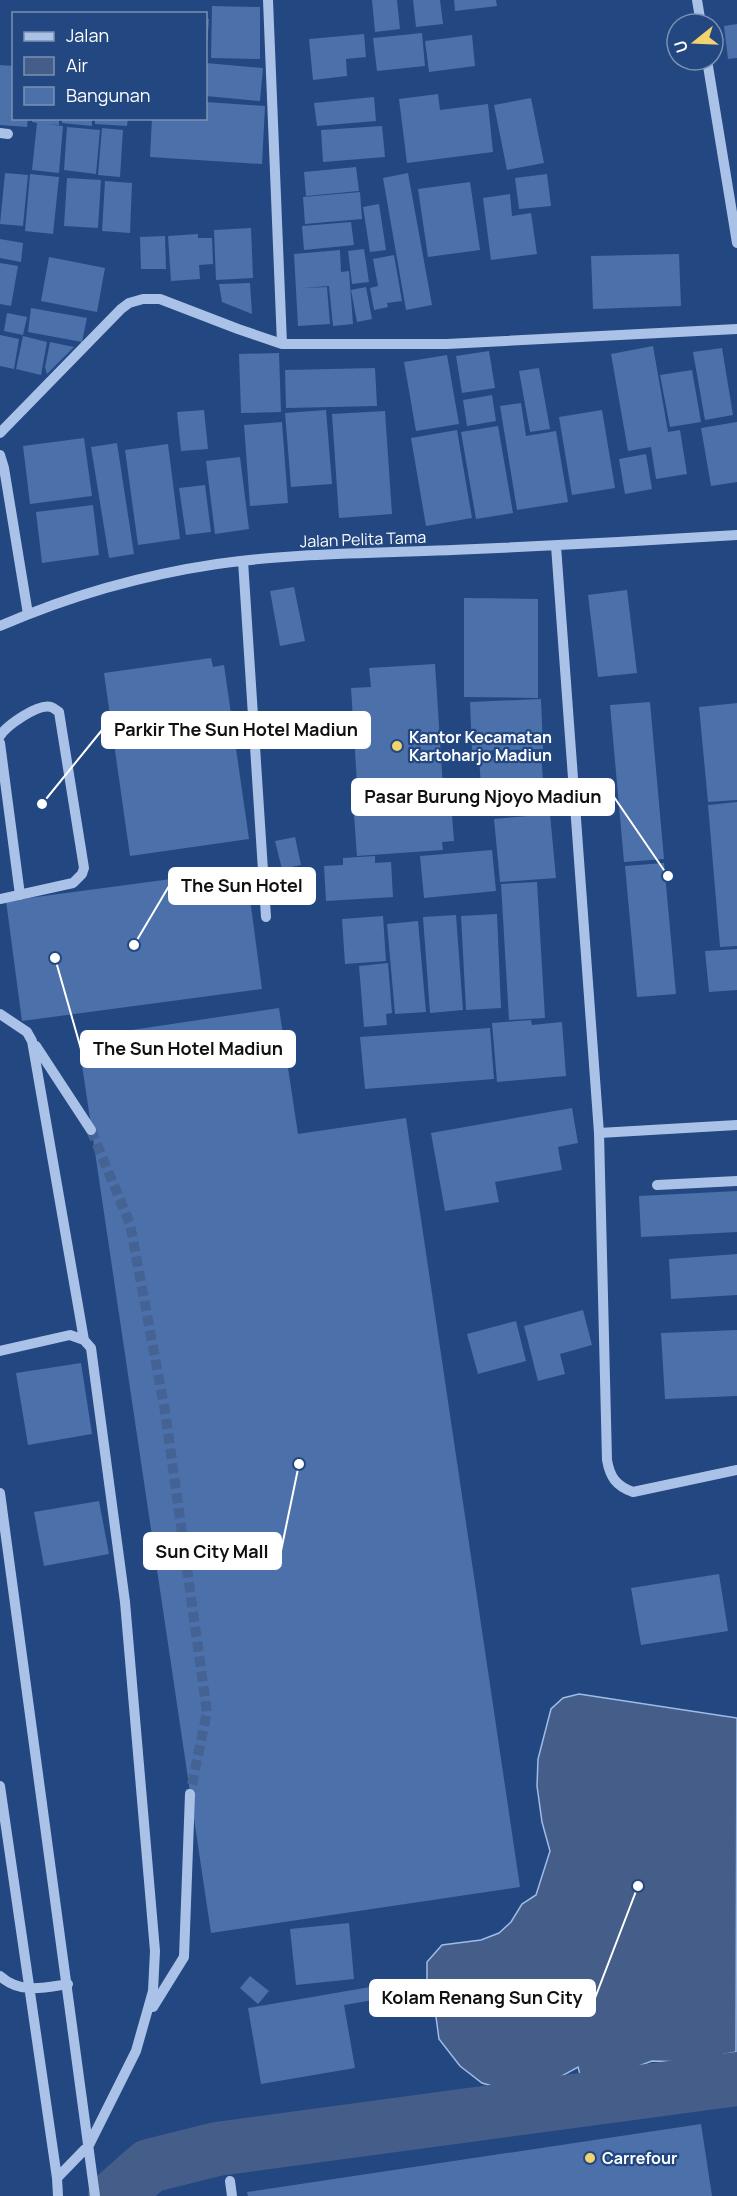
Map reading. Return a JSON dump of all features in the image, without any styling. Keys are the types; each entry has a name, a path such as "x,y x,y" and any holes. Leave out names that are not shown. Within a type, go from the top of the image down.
{"street":[{"path":"268,0 282,344"},
{"path":"709,72 737,243"},
{"path":"0,433 121,309 129,303 143,299 159,299 238,330 282,344 447,344 737,329"},
{"path":"0,455 28,614"},
{"name":"Jalan Pelita Tama","path":"0,626 28,614 137,579 217,564 285,557 556,546 737,535"},
{"path":"556,546 599,1133 609,1475 614,1481 633,1492 737,1470"},
{"path":"243,561 266,917"},
{"path":"0,736 6,728 41,707 51,707 59,712 84,868 82,874 73,883 0,899"},
{"path":"0,743 20,895"},
{"path":"0,1014 27,1032 91,1130"},
{"path":"32,1041 84,1340"},
{"path":"599,1133 737,1125"},
{"path":"657,1185 737,1181"},
{"path":"0,1351 70,1335 84,1340 91,1348 125,1602 155,1951 153,1991 136,2051 89,2145 57,2178"},
{"path":"0,1493 95,2196"},
{"path":"0,1786 58,2196"},
{"path":"147,2016 184,1957 190,1794"},
{"path":"0,1976 7,1983 30,1990 68,1984"},
{"path":"230,2181 232,2196"}],"water":[{"path":"579,1694 737,1718 736,2052 686,2062 652,2061 625,2071 622,2086 584,2089 578,2067 529,2094 509,2091 482,2083 460,2066 439,2039 436,2017 427,1990 427,1962 442,1945 481,1940 499,1933 511,1922 522,1904 536,1895 550,1851 542,1822 537,1786 538,1759 551,1709 563,1698"}],"building":[{"path":"372,0 397,0 400,29 375,32"},
{"path":"413,0 440,0 443,24 416,27"},
{"path":"454,0 496,0 497,6 455,11"},
{"path":"212,6 260,7 260,59 211,58"},
{"path":"207,19 209,19 207,45"},
{"path":"737,24 737,58 728,59 725,26"},
{"path":"422,33 425,66 377,71 373,38"},
{"path":"364,34 366,57 346,59 347,76 313,80 309,39"},
{"path":"472,35 475,66 429,72 425,41"},
{"path":"207,63 263,68 260,101 207,96"},
{"path":"0,65 12,66 12,120 28,120 27,127 0,125"},
{"path":"438,94 440,110 488,104 493,152 407,163 399,99"},
{"path":"374,97 376,121 317,126 314,103"},
{"path":"531,98 544,163 507,170 494,105"},
{"path":"207,102 265,106 262,164 150,157 152,120 207,120"},
{"path":"32,120 59,120 59,125 46,124 63,126 59,173 32,170 37,123"},
{"path":"62,120 92,120 92,126 62,123"},
{"path":"95,120 128,120 127,126 95,124"},
{"path":"382,126 385,157 323,162 321,130"},
{"path":"67,127 100,130 96,174 64,170"},
{"path":"102,128 123,130 120,177 98,175"},
{"path":"356,167 359,191 306,196 304,172"},
{"path":"5,173 28,175 23,226 0,224"},
{"path":"408,173 432,305 406,310 383,178"},
{"path":"30,174 59,177 53,234 25,231"},
{"path":"547,174 551,206 519,209 515,178"},
{"path":"67,178 101,180 98,228 64,226"},
{"path":"105,181 132,183 130,233 102,231"},
{"path":"470,182 480,250 428,257 418,189"},
{"path":"360,192 362,219 305,224 303,197"},
{"path":"510,194 512,216 531,213 537,254 491,260 483,198"},
{"path":"379,204 386,250 370,252 363,207"},
{"path":"351,222 354,245 304,250 302,226"},
{"path":"251,228 253,278 216,280 214,230"},
{"path":"198,234 198,238 212,238 213,264 199,265 200,279 171,281 168,236"},
{"path":"165,236 166,269 141,269 140,237"},
{"path":"0,239 23,243 21,262 0,258"},
{"path":"364,249 369,282 352,284 348,251"},
{"path":"340,250 341,272 349,271 353,324 333,326 329,286 302,288 327,287 330,324 298,326 294,254"},
{"path":"679,254 681,306 593,309 591,256"},
{"path":"394,255 402,301 387,303 388,307 374,310 370,288 378,286 373,259"},
{"path":"49,257 105,268 97,312 41,301"},
{"path":"0,263 18,266 11,306 0,304"},
{"path":"250,283 252,314 222,302 219,284"},
{"path":"366,287 372,319 357,322 351,290"},
{"path":"31,308 87,318 82,342 28,332"},
{"path":"7,313 27,317 23,335 4,331"},
{"path":"0,335 19,339 14,369 0,366"},
{"path":"23,336 47,342 41,375 16,369"},
{"path":"50,342 74,347 47,374 45,367"},
{"path":"653,346 668,432 680,430 687,474 656,479 651,447 628,451 611,354"},
{"path":"722,348 733,415 705,420 693,352"},
{"path":"489,351 495,388 462,393 456,356"},
{"path":"279,353 281,412 241,413 239,354"},
{"path":"447,355 459,424 416,431 404,362"},
{"path":"375,368 377,406 286,408 285,370"},
{"path":"539,368 550,429 530,432 519,371"},
{"path":"692,370 701,422 670,427 660,375"},
{"path":"492,395 496,421 467,426 463,400"},
{"path":"521,403 526,436 556,431 568,502 517,510 500,406"},
{"path":"204,410 208,449 181,451 177,412"},
{"path":"326,410 332,484 291,487 285,413"},
{"path":"602,410 615,488 572,495 559,417"},
{"path":"385,411 392,514 339,518 332,414"},
{"path":"282,422 288,503 250,506 244,425"},
{"path":"737,422 737,482 711,486 701,428"},
{"path":"498,426 513,513 476,519 461,432"},
{"path":"457,430 472,518 426,526 411,438"},
{"path":"84,438 92,496 30,504 23,446"},
{"path":"117,443 134,554 109,558 91,447"},
{"path":"168,444 180,539 138,545 125,450"},
{"path":"646,454 652,489 625,494 619,459"},
{"path":"240,457 249,529 215,534 206,461"},
{"path":"205,485 211,532 186,535 179,488"},
{"path":"93,505 99,555 42,563 36,512"},
{"path":"294,587 305,641 280,646 270,591"},
{"path":"627,590 637,673 598,677 588,595"},
{"path":"464,598 538,599 538,698 464,697"},
{"path":"211,658 213,667 224,665 249,839 130,856 104,673"},
{"name":"Kantor Kecamatan Kartoharjo Madiun","path":"435,664 444,803 451,803 454,841 442,842 443,850 357,856 354,815 359,815 351,688 371,687 369,668"},
{"path":"541,699 543,749 472,751 470,702"},
{"path":"650,702 664,859 624,862 610,705"},
{"path":"737,703 737,800 708,802 699,707"},
{"path":"541,753 544,794 482,799 479,758"},
{"path":"737,802 737,946 720,947 708,805"},
{"path":"550,814 556,878 500,882 494,819"},
{"path":"295,837 301,865 282,869 275,841"},
{"path":"492,850 496,891 424,898 420,856"},
{"path":"375,856 375,863 391,862 393,897 326,901 324,866 343,865 343,858"},
{"path":"664,863 676,994 637,997 625,866"},
{"path":"246,869 262,989 22,1021 6,901"},
{"path":"537,882 545,1018 509,1020 501,884"},
{"path":"497,914 501,1008 466,1010 461,916"},
{"path":"456,915 463,1010 430,1013 423,917"},
{"path":"383,916 386,961 345,964 342,919"},
{"path":"418,921 426,1012 395,1014 387,924"},
{"path":"737,949 737,990 709,992 705,951"},
{"path":"388,963 392,1013 386,1014 387,1025 364,1027 359,966"},
{"path":"279,1008 298,1134 406,1118 520,1887 211,1933 78,1038"},
{"path":"531,1020 532,1025 562,1022 566,1076 497,1082 492,1023"},
{"path":"490,1028 494,1079 365,1089 360,1037"},
{"path":"572,1108 578,1143 558,1147 562,1170 495,1182 499,1202 445,1211 431,1133"},
{"path":"737,1191 737,1232 641,1237 639,1196"},
{"path":"737,1254 737,1295 671,1299 669,1259"},
{"path":"583,1310 592,1345 560,1354 565,1374 538,1381 524,1326"},
{"path":"516,1321 526,1361 478,1374 467,1334"},
{"path":"737,1330 737,1396 665,1399 661,1333"},
{"path":"81,1363 92,1434 28,1445 16,1373"},
{"path":"99,1501 109,1554 44,1566 34,1512"},
{"path":"719,1574 728,1631 641,1645 631,1588"},
{"path":"349,1923 354,1979 296,1985 290,1929"},
{"path":"250,1976 269,1991 258,2004 240,1988"},
{"path":"376,1986 379,1999 344,2005 355,2068 261,2084 248,2008"},
{"name":"Carrefour","path":"701,2124 712,2196 248,2196 247,2192"}],"waterway":[{"path":"115,2196 149,2166 217,2149 737,2079"}],"tunnel":[{"path":"91,1130 130,1224 165,1411 207,1712 190,1794"}],"place":[{"name":"Kantor Kecamatan Kartoharjo Madiun","path":"397,746"},
{"name":"Parkir The Sun Hotel Madiun","path":"42,804"},
{"name":"Pasar Burung Njoyo Madiun","path":"668,876"},
{"name":"The Sun Hotel","path":"134,945"},
{"name":"The Sun Hotel Madiun","path":"55,958"},
{"name":"Sun City Mall","path":"299,1464"},
{"name":"Kolam Renang Sun City","path":"638,1886"},
{"name":"Carrefour","path":"590,2158"}]}
